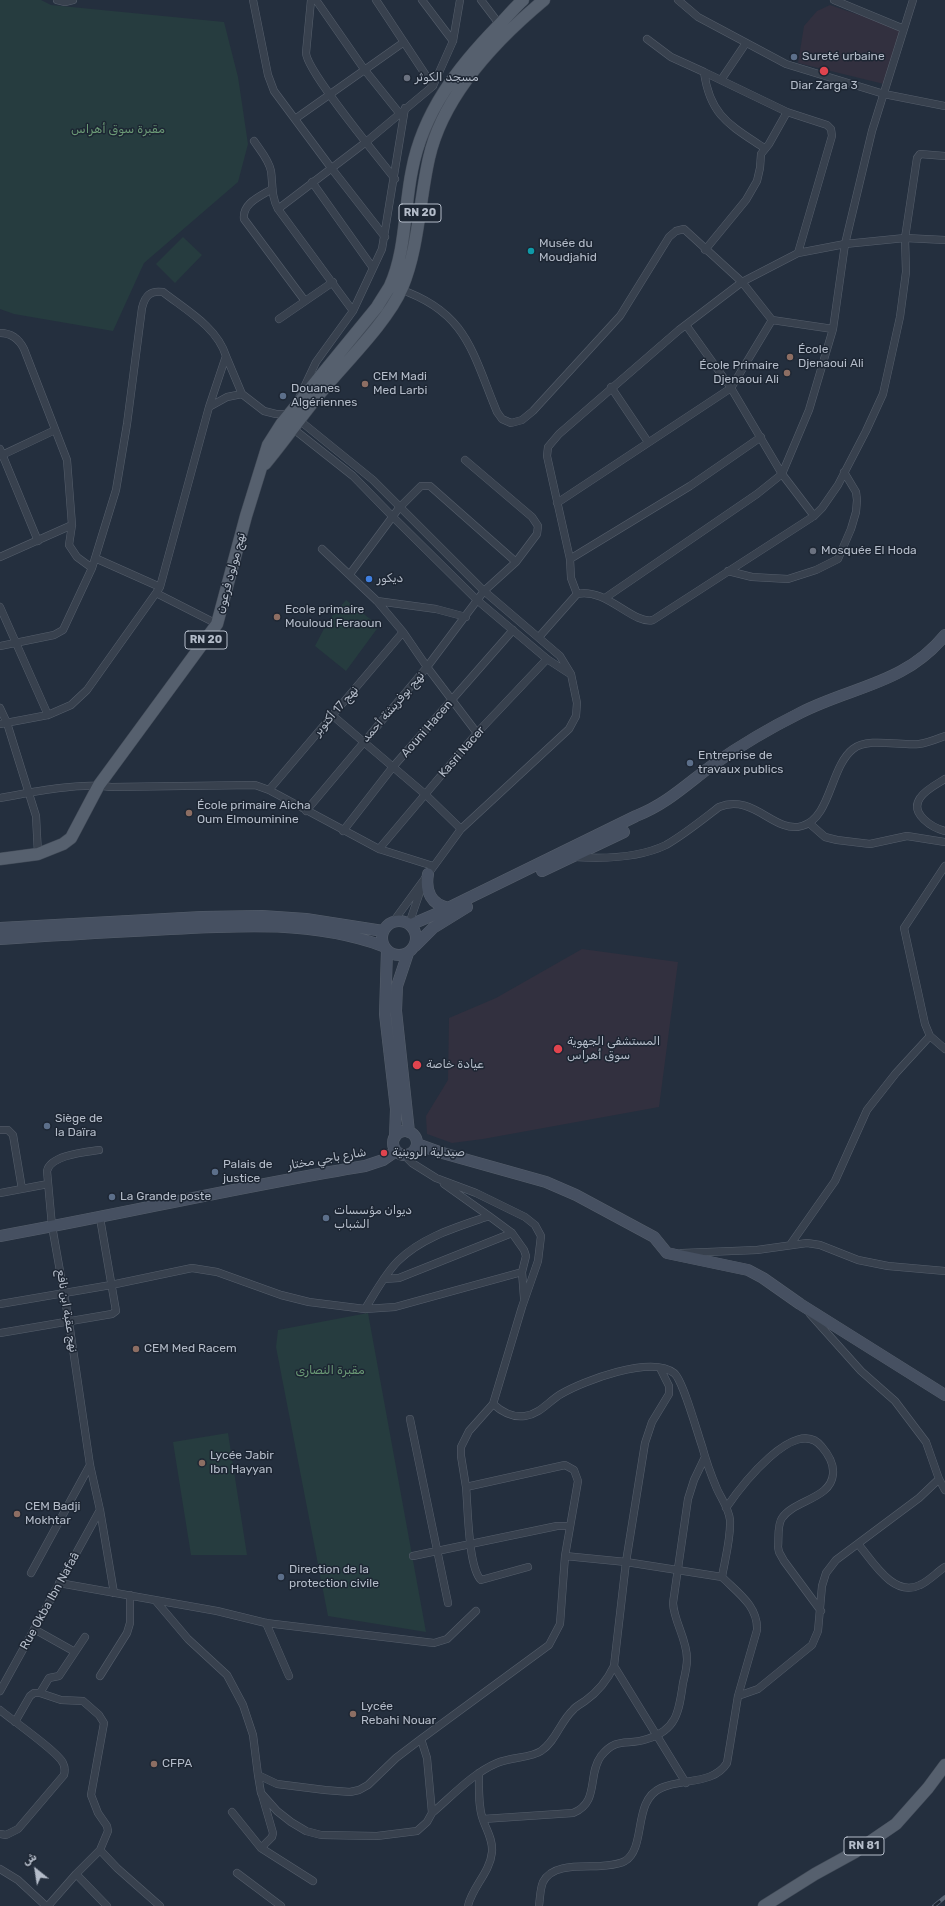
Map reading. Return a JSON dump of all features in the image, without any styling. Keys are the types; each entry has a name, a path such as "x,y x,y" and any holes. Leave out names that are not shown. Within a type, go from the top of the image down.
{"main road":[{"name":"RN 20","path":"396,288 412,170 432,111 444,90 474,50 524,0"},
{"name":"RN 20","path":"289,417 377,307 396,288 412,259 429,158 441,121 457,93 482,62 522,18 544,0"},
{"name":"نهج مولود فرعون","path":"99,785 217,624 246,516 268,444 289,417"},
{"name":"RN 20","path":"0,859 38,854 63,844 71,838 99,785"},
{"name":"RN 81","path":"764,1906 815,1874 855,1852 896,1824 928,1788 945,1765"}],"street":[{"path":"57,0 65,2 74,0"},
{"path":"253,0 270,83 295,120 385,237"},
{"path":"311,0 306,57 310,66 329,94 394,179"},
{"path":"316,0 364,69 403,111"},
{"path":"376,0 433,86"},
{"path":"422,0 453,41"},
{"path":"278,209 312,182 332,169 433,86 453,41 460,0"},
{"path":"481,0 500,25"},
{"path":"678,0 698,17 786,64 884,94 945,106"},
{"path":"834,0 904,29"},
{"path":"605,598 751,498 782,474 809,410 833,329 845,244 872,131 913,0"},
{"path":"647,39 672,57 787,112 827,125 831,129 832,136 798,254"},
{"path":"295,120 329,94 404,42"},
{"path":"721,80 746,43"},
{"path":"704,72 707,89 719,114 728,124 764,148"},
{"path":"289,417 316,362 353,311 382,249 394,179 403,111"},
{"path":"705,250 746,200 754,187 759,174 761,154 764,148 769,144 787,112"},
{"path":"254,141 268,163 271,171 274,201 278,209 353,311"},
{"path":"539,637 577,594 586,592 605,598 643,620 650,621 814,516 822,508 844,472 883,394 900,317 906,272 905,238 917,158 920,154 924,153 945,156"},
{"path":"312,182 374,268"},
{"path":"272,189 249,204 244,211 244,219 305,301"},
{"path":"396,288 418,295 449,317 457,326 470,344 497,412 502,419 511,423 522,420 533,411 620,316 674,232 684,229 705,250 742,282 772,320 833,329"},
{"path":"577,594 571,578 570,559 548,465 548,447 559,434 611,387 686,324 742,282 798,254 845,244 905,238 945,240"},
{"path":"279,319 333,282"},
{"path":"0,646 54,635 63,630 92,568 116,490 144,300 149,294 156,291 163,292 210,330 221,344 242,394 264,411 289,417 373,480 484,591 560,656 571,674 577,703 576,716 569,729 461,829 393,922 383,931 382,936 385,948 385,1014 396,1109 394,1144 400,1153 412,1163 436,1178 512,1233 524,1250 526,1256 522,1272 524,1296 522,1307"},
{"path":"557,503 731,388 772,320"},
{"path":"686,324 731,388 782,474 814,516"},
{"path":"0,333 11,335 20,342 67,460 72,525 68,545 92,568"},
{"path":"4,724 48,714 71,706 87,690 158,590 209,407 226,356"},
{"path":"611,387 648,442"},
{"path":"209,407 227,397 242,394"},
{"path":"289,417 354,476 477,600 548,659 571,674"},
{"path":"38,541 1,453 55,430"},
{"path":"570,559 690,486 761,437"},
{"name":"نهج بوفريشة أحمد","path":"306,811 427,668 484,591 516,562 537,534 538,530 536,523 526,512 465,460"},
{"path":"728,571 770,580 788,579 816,570 838,559 851,529 856,512 857,500 856,492 844,472"},
{"path":"350,574 400,508 421,486 430,486 516,562"},
{"path":"0,557 72,525"},
{"path":"322,549 377,601 403,632 427,668 477,734"},
{"path":"95,558 158,590 217,624"},
{"path":"377,601 436,609 466,617"},
{"path":"0,607 48,714"},
{"name":"Aouni Hacen","path":"344,831 392,768 513,630"},
{"name":"نهج 17 أكتوبر","path":"269,790 403,632"},
{"path":"393,922 398,921 409,924 449,908 626,830 638,822 647,813 673,797 709,768 738,748 782,723 824,702 882,681 911,667 937,645 945,635"},
{"name":"Kasri Nacer","path":"379,848 477,734 548,659"},
{"path":"0,708 4,724 30,792 36,816 38,854"},
{"path":"332,715 392,768 426,794 461,829"},
{"path":"0,939 142,930 258,926 326,931 355,937 385,948 398,956 411,949 433,928 464,908 570,855 606,857 653,850 677,838 719,807 727,804 742,804 787,826 798,827 809,823 820,810 845,757 857,746 871,743 920,744 945,736"},
{"path":"945,779 919,798 918,805 920,813 927,822 933,827 945,831"},
{"path":"0,798 30,792 99,785 255,784 428,873"},
{"path":"809,823 825,837 837,840 870,844 908,836 945,842"},
{"path":"945,866 904,928 925,1024 930,1036 945,1049"},
{"path":"428,873 427,889 429,895 438,904 449,908"},
{"path":"409,924 428,873"},
{"path":"0,928 202,916 262,916 306,919 383,931"},
{"path":"409,924 416,934 397,986 396,1011 409,1132"},
{"path":"790,1245 835,1181 867,1110 892,1078 930,1036"},
{"path":"0,1130 8,1130 13,1136 22,1189"},
{"path":"395,1137 401,1132 409,1132 415,1136 417,1144 414,1151 408,1155 400,1153"},
{"path":"417,1144 439,1152 546,1182 558,1187 654,1237 667,1253 748,1270 763,1278 800,1304 945,1395"},
{"name":"نهج عقبة ابن نافع","path":"99,1150 67,1156 52,1163 47,1171 52,1226 69,1322 90,1465 100,1510 114,1593"},
{"name":"شارع باجي مختار","path":"0,1236 100,1218 250,1186 365,1166 400,1153"},
{"path":"436,1178 505,1206 525,1217 539,1230 542,1236 539,1257 522,1307 493,1404 469,1431 461,1447 466,1487 470,1544 475,1572 481,1580 528,1567"},
{"path":"0,1193 48,1184"},
{"path":"366,1309 384,1279 398,1261 410,1250 439,1234 488,1216"},
{"path":"0,1333 69,1322 114,1313 116,1311 100,1218"},
{"path":"384,1279 399,1278 512,1233"},
{"path":"667,1253 757,1250 807,1243 820,1245 858,1260 888,1266 945,1270"},
{"path":"0,1304 111,1285 192,1268 217,1272 296,1300 366,1309 395,1307 522,1272"},
{"path":"800,1304 861,1371 895,1401 926,1442 939,1479 945,1490"},
{"path":"493,1404 504,1413 513,1416 524,1416 535,1414 552,1400 580,1384 606,1374 642,1368 660,1368 674,1373 678,1379 705,1457 730,1518 722,1577"},
{"path":"261,1793 277,1811 291,1822 306,1830 321,1835 377,1836 417,1831 427,1822 432,1813 479,1773 496,1763 511,1757 526,1756 540,1752 550,1744 565,1718 573,1709 600,1689 608,1679 614,1666 626,1562 645,1443 652,1422 669,1394 669,1386 660,1368"},
{"path":"410,1419 436,1551 448,1603"},
{"path":"726,1508 749,1477 780,1448 790,1442 806,1438 820,1443 830,1459 834,1475 829,1485 816,1496 799,1505 781,1518 778,1552 821,1611"},
{"path":"482,1819 572,1813 580,1810 586,1804 599,1758 606,1751 614,1744 624,1741 637,1743 656,1736 669,1728 675,1719 680,1703 687,1658 684,1641 674,1611 673,1603 688,1499 694,1480 705,1457"},
{"path":"31,1573 90,1465"},
{"path":"258,1775 278,1784 350,1792 359,1790 368,1785 396,1758 549,1645 560,1624 565,1556 578,1481 574,1470 570,1466 565,1465 466,1487"},
{"path":"738,1696 758,1689 812,1645 818,1631 821,1611 822,1586 826,1573 836,1560 919,1498 939,1479"},
{"name":"Rue Okba Ibn Nafaâ","path":"0,1691 100,1510"},
{"path":"413,1556 557,1526 570,1526"},
{"path":"859,1544 890,1581 901,1588 911,1588 921,1585 945,1567"},
{"path":"539,1906 542,1883 546,1876 554,1871 564,1868 614,1865 628,1858 632,1854 644,1809 653,1794 662,1788 714,1775 723,1770 727,1763 738,1696 757,1630 757,1621 752,1609 722,1577 626,1562 565,1556"},
{"path":"59,1583 217,1611 266,1623 417,1643 434,1643 447,1639 476,1612"},
{"path":"100,1676 127,1633 130,1623 130,1595"},
{"path":"155,1600 188,1639 227,1675 243,1705 254,1735 261,1793 273,1832 272,1837 261,1848"},
{"path":"266,1623 289,1676"},
{"path":"34,1629 75,1652"},
{"path":"40,1693 49,1678 59,1676 85,1637"},
{"path":"614,1666 686,1783"},
{"path":"0,1870 18,1880 47,1906 100,1850 108,1828 98,1813 90,1795 104,1723 99,1715 83,1702 61,1700 40,1693 34,1693 30,1696 15,1722"},
{"path":"0,1710 60,1758 64,1763 65,1769 64,1775 18,1829 6,1835 0,1834"},
{"path":"421,1739 427,1758 432,1813"},
{"path":"468,1906 489,1867 492,1852 491,1838 482,1819 479,1773"},
{"path":"232,1812 261,1848 313,1881"},
{"path":"100,1850 117,1868 160,1906"},
{"path":"237,1873 281,1906"},
{"path":"76,1874 107,1906"}],"shaded area":[{"path":"830,5 906,31 888,85 798,63 804,26 817,11"},
{"name":"المستشفى الجهوية سوق أهراس","path":"582,949 678,962 659,1107 483,1139 452,1143 427,1134 426,1116 448,1080 449,1018 496,998"}],"green space":[{"name":"مقبرة سوق أهراس","path":"0,0 41,0 51,5 224,22 238,77 248,144 238,182 144,263 113,331 14,314 0,309"},
{"path":"183,237 202,255 175,283 156,264"},
{"path":"346,600 379,626 346,671 315,646 328,621"},
{"name":"مقبرة النصارى","path":"368,1313 426,1632 328,1616 276,1347 278,1330"},
{"path":"228,1433 247,1555 191,1555 173,1442"}],"railway":[{"path":"934,1906 945,1897"}],"place":[{"name":"Sureté urbaine","path":"794,57"},
{"name":"Diar Zarga 3","path":"824,71"},
{"name":"مسجد الكوثر","path":"407,78"},
{"name":"Musée du Moudjahid","path":"531,251"},
{"name":"École Djenaoui Ali","path":"790,357"},
{"name":"École Primaire Djenaoui Ali","path":"787,373"},
{"name":"CEM Madi Med Larbi","path":"365,384"},
{"name":"Douanes Algériennes","path":"283,396"},
{"name":"Mosquée El Hoda","path":"813,551"},
{"name":"ديكور","path":"369,579"},
{"name":"Ecole primaire Mouloud Feraoun","path":"277,617"},
{"name":"Entreprise de travaux publics","path":"690,763"},
{"name":"École primaire Aicha Oum Elmouminine","path":"189,813"},
{"name":"المستشفى الجهوية سوق أهراس","path":"558,1049"},
{"name":"عيادة خاصة","path":"417,1065"},
{"name":"Siège de la Daïra","path":"47,1126"},
{"name":"صيدلية الروينية","path":"384,1153"},
{"name":"Palais de justice","path":"215,1172"},
{"name":"La Grande poste","path":"112,1197"},
{"name":"ديوان مؤسسات الشباب","path":"326,1218"},
{"name":"CEM Med Racem","path":"136,1349"},
{"name":"Lycée Jabir Ibn Hayyan","path":"202,1463"},
{"name":"CEM Badji Mokhtar","path":"17,1514"},
{"name":"Direction de la protection civile","path":"281,1577"},
{"name":"Lycée Rebahi Nouar","path":"353,1714"},
{"name":"CFPA","path":"154,1764"}]}
